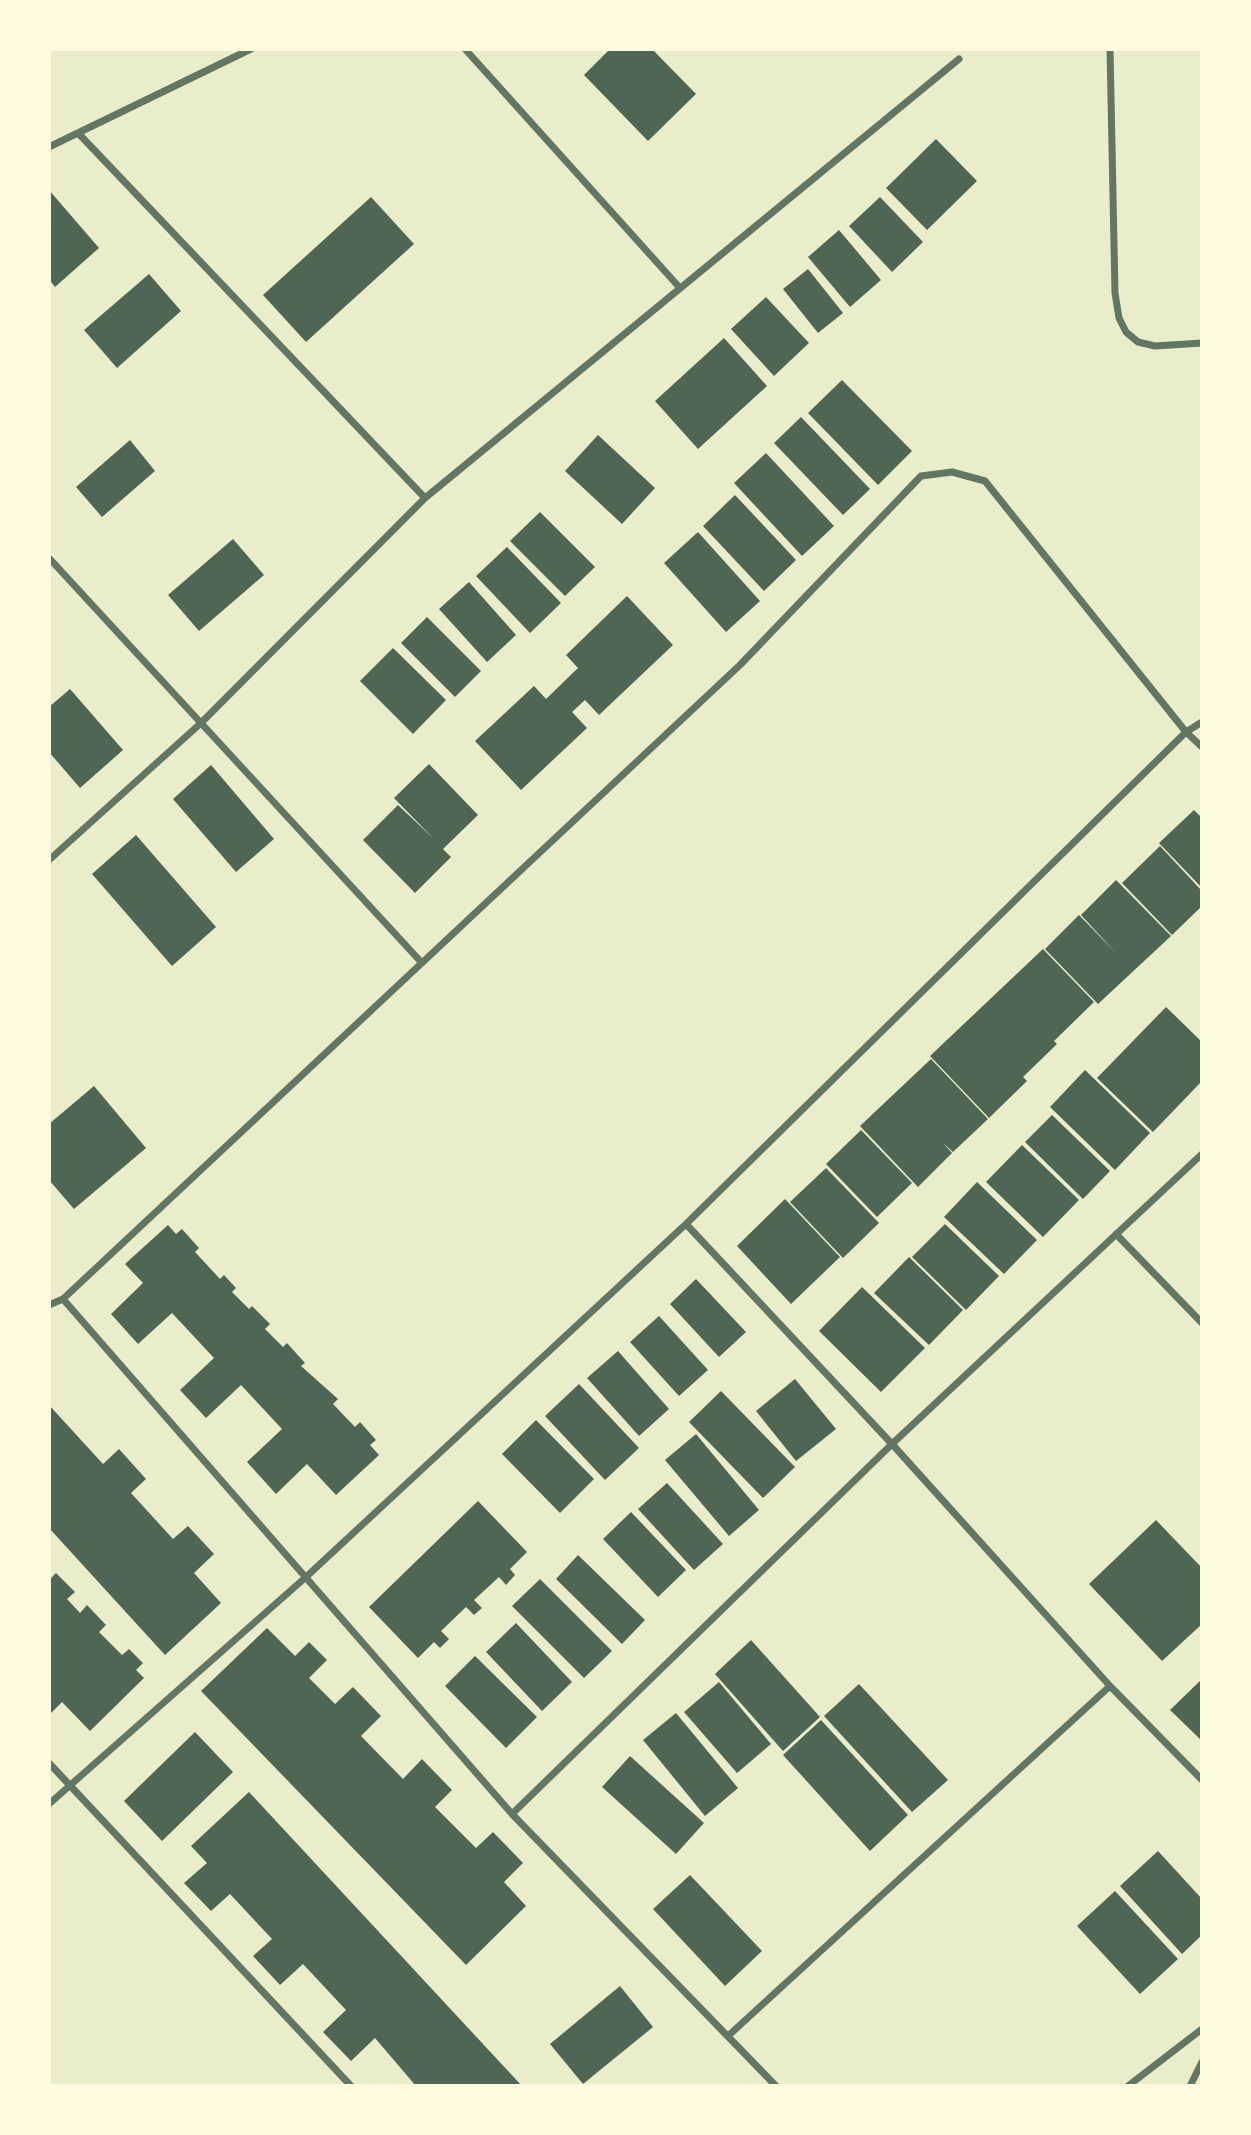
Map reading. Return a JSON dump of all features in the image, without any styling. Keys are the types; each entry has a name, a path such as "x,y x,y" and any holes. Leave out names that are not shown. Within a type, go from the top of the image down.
{"street":[{"path":"49,147 251,49"},
{"path":"465,49 680,288"},
{"path":"1110,49 1115,293 1119,318 1126,332 1138,342 1155,346 1202,343"},
{"path":"49,860 201,723 425,498 959,59"},
{"path":"79,134 425,498"},
{"path":"49,1305 63,1299 740,665 921,476 952,472 985,481 1186,732 1202,747"},
{"path":"49,558 422,963"},
{"path":"49,1804 306,1577 686,1224 1186,732 1202,722"},
{"path":"512,1814 892,1444 1202,1154"},
{"path":"686,1224 892,1444 1110,1686 1202,1780"},
{"path":"1116,1234 1202,1323"},
{"path":"63,1299 512,1814 776,2086"},
{"path":"728,2036 1110,1686"},
{"path":"49,1763 351,2086"},
{"path":"1128,2086 1202,2029"},
{"path":"1190,2086 1202,2062"}],"building":[{"path":"610,49 652,49 696,94 648,141 584,75"},
{"path":"936,139 977,181 927,230 886,188"},
{"path":"49,190 99,248 55,287 49,279"},
{"path":"371,197 414,244 306,342 263,295"},
{"path":"880,197 923,242 892,272 849,226"},
{"path":"839,230 881,280 850,307 808,257"},
{"path":"808,269 843,313 818,333 783,289"},
{"path":"149,274 181,311 117,368 84,330"},
{"path":"766,297 809,343 774,376 731,329"},
{"path":"724,338 767,386 698,449 655,401"},
{"path":"842,380 912,451 878,485 808,413"},
{"path":"801,417 870,489 843,515 774,443"},
{"path":"598,435 655,488 622,524 565,471"},
{"path":"130,440 155,471 102,517 76,487"},
{"path":"766,453 834,526 802,556 734,483"},
{"path":"735,495 796,560 764,591 703,526"},
{"path":"540,512 595,567 565,596 510,541"},
{"path":"698,532 760,601 726,632 664,563"},
{"path":"233,539 264,575 199,631 168,595"},
{"path":"507,547 561,603 530,633 476,576"},
{"path":"469,582 516,635 487,662 439,609"},
{"path":"627,596 673,645 599,715 585,700 572,712 587,728 521,790 475,741 534,686 546,699 578,668 566,655"},
{"path":"427,617 481,671 455,697 401,643"},
{"path":"393,648 446,700 413,734 360,681"},
{"path":"70,689 123,750 80,788 49,752 49,707"},
{"path":"429,764 478,815 443,849 451,857 415,893 363,840 398,805 433,838 394,798"},
{"path":"211,765 274,839 236,872 173,799"},
{"path":"1194,810 1202,818 1202,888 1159,843"},
{"path":"136,835 216,927 172,966 92,874"},
{"path":"1160,846 1202,891 1202,906 1172,935 1122,883"},
{"path":"1116,880 1171,936 1098,1004 1045,949 1079,915 1116,953 1081,915"},
{"path":"1043,949 1094,1002 1054,1041 1057,1044 1023,1077 1027,1081 989,1118 930,1056"},
{"path":"1166,1007 1202,1042 1202,1081 1153,1132 1097,1078"},
{"path":"931,1059 988,1119 953,1152 943,1143 952,1153 918,1187 860,1126"},
{"path":"1085,1070 1150,1133 1115,1170 1050,1107"},
{"path":"94,1086 146,1148 74,1209 49,1180 49,1124"},
{"path":"1052,1115 1110,1171 1083,1199 1025,1142"},
{"path":"861,1130 912,1183 877,1217 826,1164"},
{"path":"1022,1145 1079,1200 1043,1237 986,1182"},
{"path":"826,1168 879,1223 843,1258 790,1202"},
{"path":"977,1182 1037,1240 1004,1274 944,1217"},
{"path":"785,1199 840,1257 791,1304 737,1246"},
{"path":"945,1224 999,1276 966,1310 912,1257"},
{"path":"168,1225 176,1234 182,1229 199,1248 195,1252 220,1279 224,1275 236,1288 232,1292 249,1309 252,1306 270,1324 265,1329 283,1347 287,1343 305,1363 301,1366 338,1399 333,1404 355,1427 360,1422 376,1440 370,1445 379,1455 336,1495 307,1464 276,1494 247,1462 282,1429 241,1385 206,1418 180,1390 214,1358 172,1313 138,1344 111,1314 143,1283 125,1264"},
{"path":"909,1257 963,1310 929,1345 874,1293"},
{"path":"696,1279 746,1332 719,1357 670,1304"},
{"path":"862,1287 925,1348 881,1392 819,1331"},
{"path":"659,1316 708,1370 679,1396 630,1342"},
{"path":"618,1351 669,1409 639,1436 587,1378"},
{"path":"795,1379 836,1429 796,1461 756,1411"},
{"path":"579,1384 639,1448 605,1480 545,1416"},
{"path":"721,1391 795,1467 763,1498 689,1422"},
{"path":"49,1405 103,1464 119,1449 146,1479 131,1493 173,1539 188,1526 214,1554 194,1573 221,1603 165,1655 49,1528"},
{"path":"536,1420 594,1479 560,1513 502,1454"},
{"path":"696,1434 759,1510 729,1536 665,1460"},
{"path":"667,1483 723,1544 694,1570 638,1509"},
{"path":"478,1501 527,1552 510,1569 515,1575 506,1585 499,1577 474,1600 482,1608 474,1615 466,1607 441,1631 449,1639 440,1648 434,1642 418,1658 369,1607"},
{"path":"631,1512 686,1570 658,1597 603,1539"},
{"path":"1156,1520 1202,1568 1202,1624 1162,1661 1089,1584"},
{"path":"578,1555 645,1620 622,1644 556,1579"},
{"path":"56,1573 75,1592 67,1599 80,1613 87,1605 106,1625 99,1632 122,1655 129,1649 143,1663 136,1670 144,1678 90,1731 62,1702 49,1715 49,1580"},
{"path":"540,1579 612,1651 584,1678 512,1606"},
{"path":"516,1623 572,1682 542,1711 486,1652"},
{"path":"267,1628 295,1656 309,1642 327,1660 309,1678 335,1704 353,1687 381,1716 361,1736 403,1779 422,1759 452,1790 435,1807 476,1848 493,1832 523,1863 504,1882 526,1906 466,1965 201,1691"},
{"path":"751,1640 820,1717 783,1751 715,1674"},
{"path":"475,1656 537,1717 506,1748 445,1686"},
{"path":"1202,1679 1202,1741 1170,1710"},
{"path":"719,1682 771,1744 737,1773 684,1712"},
{"path":"859,1684 948,1780 912,1812 824,1716"},
{"path":"676,1713 738,1788 705,1816 643,1740"},
{"path":"821,1720 908,1815 870,1851 783,1755"},
{"path":"195,1732 233,1772 162,1841 124,1801"},
{"path":"630,1756 704,1823 676,1854 602,1787"},
{"path":"249,1792 522,2086 416,2086 375,2038 351,2061 323,2032 346,2010 303,1964 280,1985 253,1956 272,1939 230,1894 211,1911 184,1883 207,1863 191,1846"},
{"path":"1158,1851 1202,1899 1202,1935 1182,1954 1120,1886"},
{"path":"690,1875 762,1951 725,1986 653,1909"},
{"path":"1115,1891 1178,1959 1140,1994 1077,1926"},
{"path":"620,1986 653,2027 583,2084 550,2044"}]}
